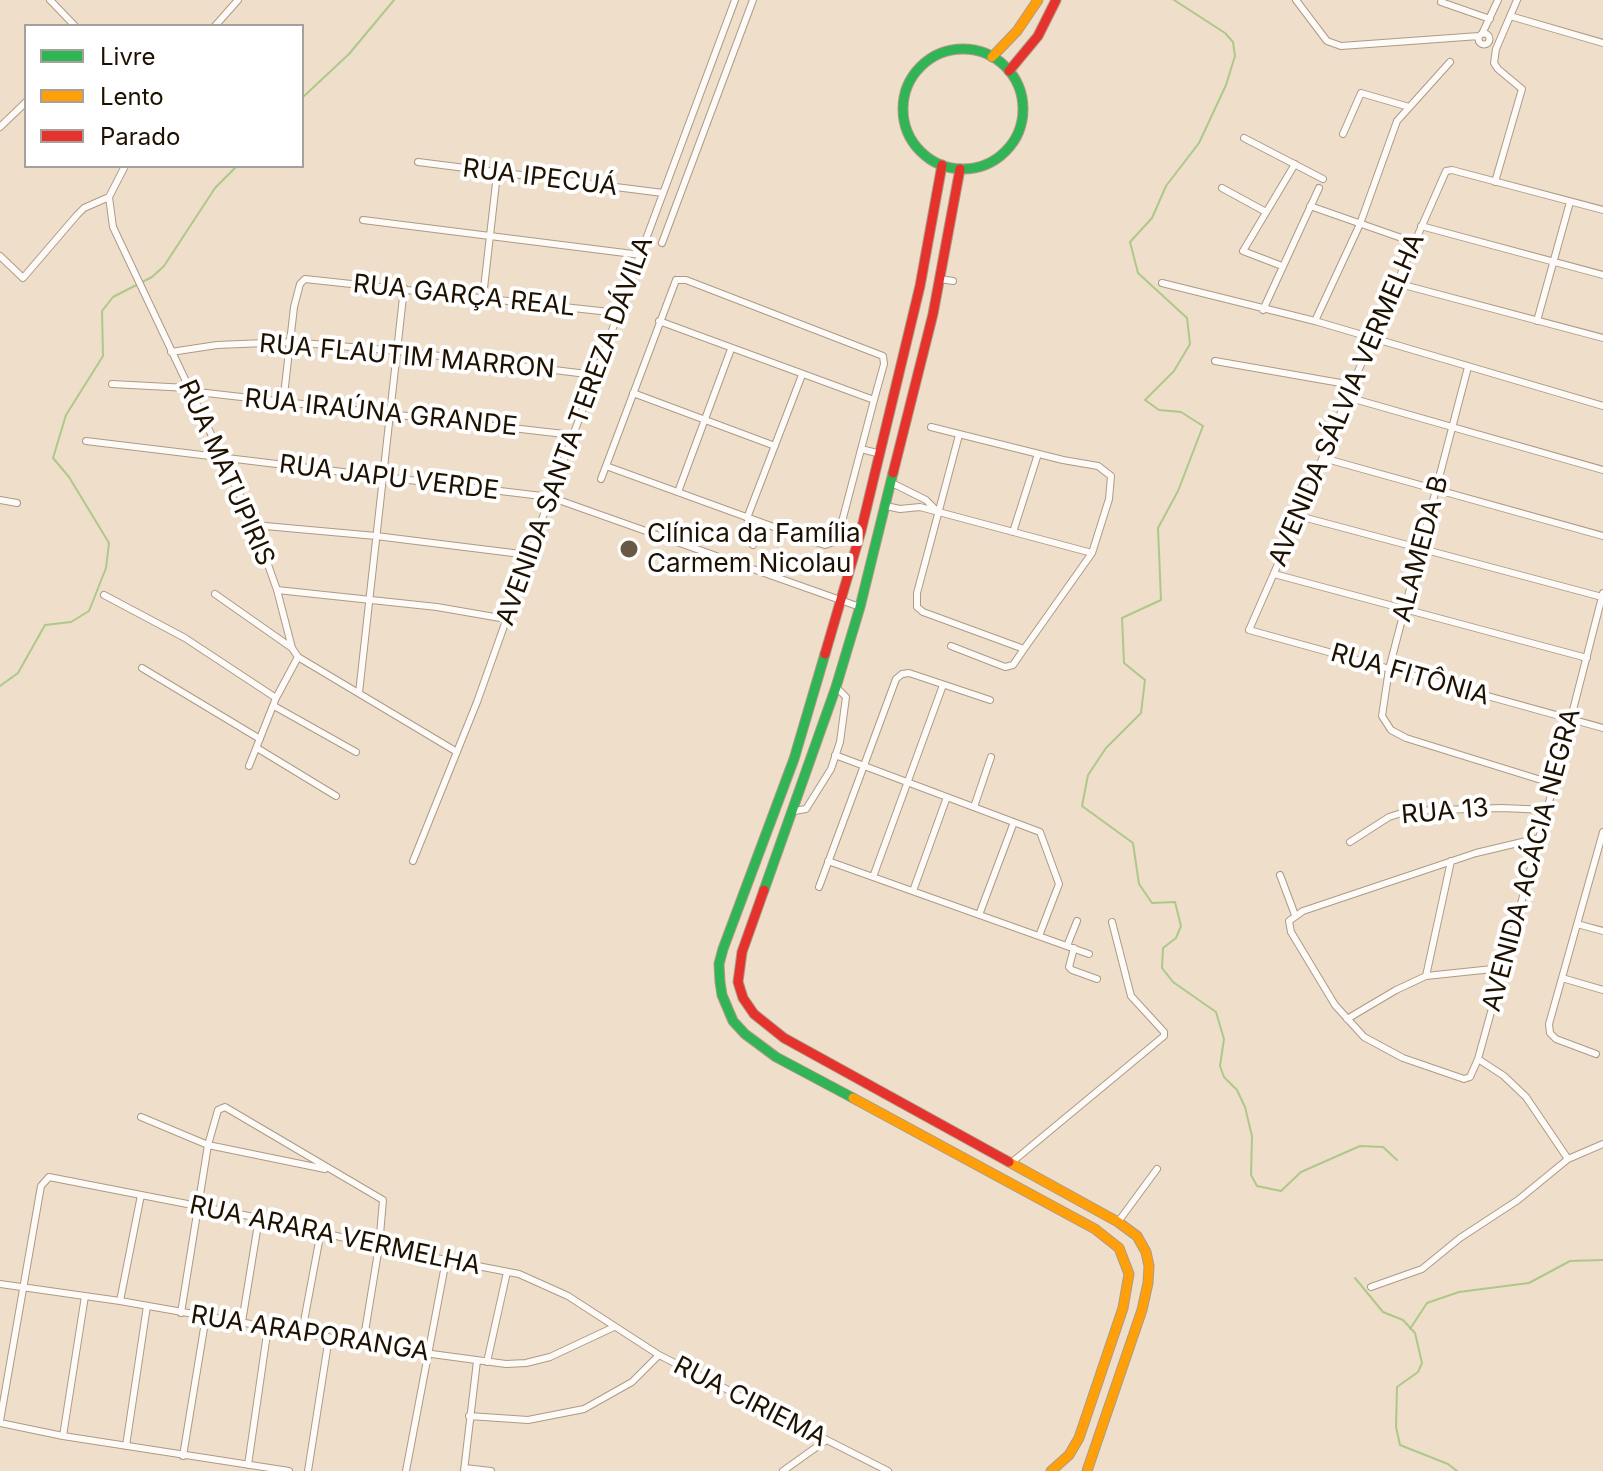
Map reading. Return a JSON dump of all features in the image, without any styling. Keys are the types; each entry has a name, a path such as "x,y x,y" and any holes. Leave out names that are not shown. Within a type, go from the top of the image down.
{"street":[{"path":"50,0 73,24"},
{"path":"217,24 238,0"},
{"name":"AVENIDA SANTA TEREZA DÁVILA","path":"413,861 457,752 735,0"},
{"path":"662,243 753,0"},
{"path":"992,57 1017,31 1038,0"},
{"path":"1009,71 1038,36 1056,0"},
{"path":"1296,0 1327,41 1341,46 1480,35 1498,0"},
{"path":"1517,0 1496,49 1494,63 1522,89 1495,182 1603,210"},
{"path":"1441,2 1490,19"},
{"path":"1510,16 1603,43"},
{"path":"967,49 992,57 1009,71 1018,86 1022,102 1016,136 1006,150 993,161 960,169 942,165 919,151 906,127 903,101 909,83 925,62 949,51 967,49"},
{"path":"1315,321 1360,224 1397,121 1450,62"},
{"path":"1343,134 1361,93 1409,107"},
{"path":"0,127 24,104"},
{"path":"1244,138 1323,179"},
{"name":"RUA IPECUÁ","path":"418,162 663,193"},
{"path":"1282,266 1243,251 1295,164"},
{"path":"942,165 881,454 842,601 794,759 719,964 722,995 739,1028 776,1057 1095,1229 1119,1248 1129,1274 1123,1308 1079,1438 1069,1455 1051,1471"},
{"path":"0,256 23,278 84,208 109,197 124,168"},
{"path":"960,169 940,279 860,607 794,811 742,952 738,974 743,998 754,1014 784,1038 1118,1222 1142,1243 1149,1266 1142,1310 1087,1471"},
{"name":"AVENIDA SÁLVIA VERMELHA","path":"1249,630 1446,171 1495,182"},
{"path":"483,297 497,174"},
{"path":"1222,188 1266,212"},
{"path":"1263,310 1319,188"},
{"name":"RUA MATUPIRIS","path":"109,197 113,227 254,525 277,590 292,648 298,657 457,752"},
{"path":"1537,321 1570,202"},
{"path":"1310,206 1413,242"},
{"path":"363,220 641,255"},
{"path":"1421,226 1603,275"},
{"path":"942,266 953,268"},
{"path":"940,279 953,281"},
{"name":"RUA GARÇA REAL","path":"290,342 302,280 404,288 619,313"},
{"path":"601,479 676,280 686,280 879,354 884,359 839,533 834,542 821,544 606,466"},
{"path":"1162,283 1315,321 1603,406"},
{"path":"1396,283 1603,338"},
{"path":"359,693 404,288"},
{"path":"659,321 874,400"},
{"path":"283,404 290,342"},
{"name":"RUA FLAUTIM MARRON","path":"171,352 217,345 290,342 399,351 595,375"},
{"path":"678,492 731,349"},
{"path":"1215,361 1352,385"},
{"name":"ALAMEDA B","path":"1468,367 1404,609 1381,711 1383,720 1391,730 1406,738 1554,784"},
{"path":"747,518 802,375"},
{"name":"RUA IRAÚNA GRANDE","path":"112,384 573,435"},
{"path":"633,393 775,446"},
{"path":"1347,397 1603,470"},
{"path":"931,427 1098,466 1107,471 1112,482 1092,553 1009,667 951,646"},
{"path":"959,435 917,593 917,607 1024,649"},
{"name":"RUA JAPU VERDE","path":"86,441 550,497 860,607"},
{"path":"861,449 881,454"},
{"path":"1013,532 1038,454"},
{"path":"1323,458 1603,536"},
{"path":"856,469 868,472"},
{"path":"892,483 926,500 938,512"},
{"path":"0,500 17,503"},
{"path":"886,506 900,509 912,506 1092,553"},
{"path":"1299,516 1602,595"},
{"path":"753,545 762,524"},
{"path":"254,525 529,555"},
{"path":"1274,574 1587,658"},
{"path":"277,590 506,619"},
{"path":"215,594 292,648"},
{"path":"104,595 185,638 276,698"},
{"name":"AVENIDA ACÁCIA NEGRA","path":"1347,1019 1364,1037 1392,1054 1458,1078 1469,1079 1478,1059 1547,810 1602,595"},
{"name":"RUA FITÔNIA","path":"1249,630 1603,728"},
{"path":"249,766 276,698 298,657"},
{"path":"142,668 260,739"},
{"path":"819,887 896,679 909,673 990,700"},
{"path":"873,877 943,685"},
{"path":"794,811 806,809 831,769 840,742 846,697 836,687"},
{"path":"274,706 356,752"},
{"path":"257,748 336,796"},
{"path":"835,755 1040,832 1059,884 1039,936"},
{"path":"974,807 991,757"},
{"path":"913,891 947,797"},
{"name":"RUA 13","path":"1350,842 1389,817 1408,811 1547,810"},
{"path":"979,915 1014,822"},
{"path":"1596,1054 1556,1039 1550,1033 1550,1018 1603,832"},
{"path":"1502,968 1426,976 1347,1019 1328,993 1289,925 1295,915 1451,861 1539,838"},
{"path":"828,861 1089,954"},
{"path":"1426,976 1451,861"},
{"path":"1593,867 1603,869"},
{"path":"1280,875 1295,915"},
{"path":"1077,921 1069,967 1097,979"},
{"path":"1010,1164 1164,1036 1164,1032 1131,996 1112,922"},
{"path":"1577,924 1603,931"},
{"path":"1562,978 1603,990"},
{"path":"1478,1059 1504,1076 1526,1097 1568,1159"},
{"path":"181,1313 208,1145 218,1110 225,1107 377,1195 384,1203 363,1344"},
{"path":"141,1117 208,1145 332,1170"},
{"path":"1371,1287 1422,1269 1460,1238 1510,1206 1568,1159 1603,1144"},
{"path":"1118,1222 1157,1169"},
{"name":"RUA ARARA VERMELHA","path":"22,1287 41,1186 44,1179 57,1177 507,1272 553,1288 614,1327"},
{"path":"120,1301 141,1195"},
{"path":"242,1322 259,1218"},
{"path":"302,1332 321,1231"},
{"path":"406,1471 446,1260"},
{"path":"487,1362 507,1272"},
{"name":"RUA ARAPORANGA","path":"0,1284 120,1301 363,1344 506,1364 538,1361 560,1354 614,1327"},
{"path":"22,1287 0,1422 63,1436 289,1471"},
{"path":"63,1436 85,1296"},
{"path":"126,1446 147,1306"},
{"path":"183,1456 206,1316"},
{"path":"248,1465 268,1327"},
{"name":"RUA CIRIEMA","path":"614,1327 659,1355 888,1471"},
{"path":"308,1471 329,1337"},
{"path":"469,1416 528,1420 584,1409 632,1382 659,1355"},
{"path":"477,1361 464,1470 491,1471"},
{"path":"783,1471 825,1441"}],"waterway":[{"path":"304,96 349,54 394,0"},
{"path":"1174,0 1225,33 1233,42 1235,56 1226,85 1199,143 1166,186 1152,218 1130,242 1138,273 1187,318 1190,344 1174,371 1145,400 1159,410 1181,412 1203,426 1178,491 1158,528 1161,600 1122,618 1124,663 1145,680 1141,713 1106,748 1088,775 1082,806 1133,843 1139,884 1152,903 1175,902 1181,926 1176,938 1163,948 1162,968 1173,982 1216,1012 1224,1039 1220,1066 1245,1107 1252,1136 1251,1175 1257,1186 1281,1191 1301,1172 1360,1146 1383,1147 1397,1160"},
{"path":"0,686 18,673 45,625 71,622 89,611 106,568 109,543 69,477 53,458 66,415 103,356 102,311 113,297 152,277 164,266 215,188 235,168"},
{"path":"1410,1329 1427,1303 1459,1292 1529,1283 1570,1261 1603,1260"},
{"path":"1355,1278 1383,1312 1403,1320 1415,1333 1422,1363 1418,1372 1397,1387 1396,1427 1400,1445 1448,1464 1457,1471"}],"traffic: fast":[{"path":"963,49 986,54 1005,67 1018,86 1023,109 1018,132 1005,151 986,164 963,169 940,164 921,151 908,132 903,109 908,86 921,67 940,54 963,49"},
{"path":"764,890 836,687 860,607 893,473"},
{"path":"825,654 794,759 723,949 719,964 720,982 733,1021 745,1034 776,1057 853,1098"}],"traffic: slow":[{"path":"992,57 1017,31 1038,0"},
{"path":"853,1098 1095,1229 1119,1248 1129,1274 1123,1308 1079,1438 1069,1455 1051,1471"},
{"path":"1009,1162 1118,1222 1137,1236 1146,1252 1148,1283 1142,1310 1087,1471"}],"traffic: jam":[{"path":"1009,71 1038,36 1056,0"},
{"path":"825,654 861,531 920,286 942,165"},
{"path":"893,473 933,314 960,169"},
{"path":"764,890 742,952 738,982 743,998 754,1014 784,1038 1009,1162"}],"place":[{"name":"Clínica da Família Carmem Nicolau","path":"629,549"}]}
